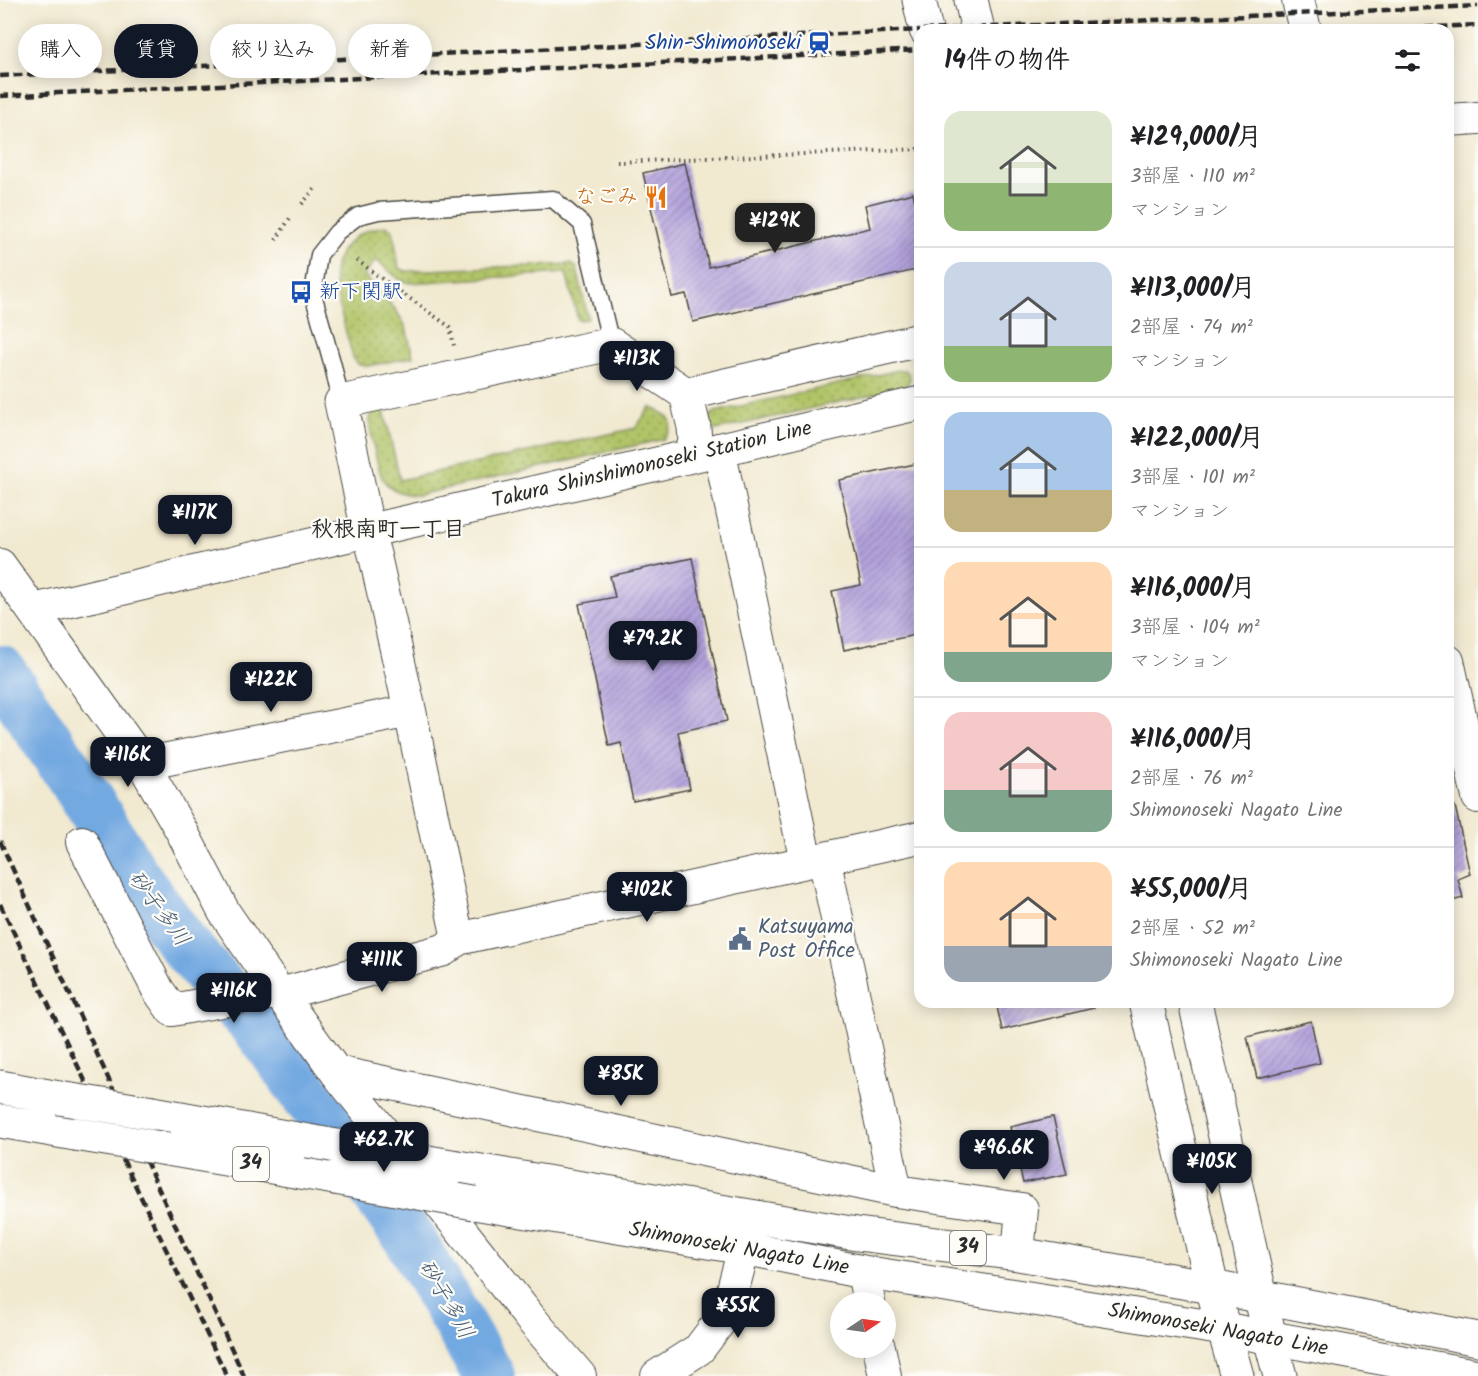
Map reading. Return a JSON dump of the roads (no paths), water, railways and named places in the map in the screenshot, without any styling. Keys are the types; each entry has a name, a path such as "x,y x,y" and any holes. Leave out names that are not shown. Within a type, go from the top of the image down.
{"main road":[{"path":"919,0 925,24"},
{"path":"971,0 977,24"},
{"path":"686,394 914,341"},
{"path":"368,531 341,402 611,344 686,394 695,442 705,452"},
{"name":"Takura Shinshimonoseki Station Line","path":"368,531 914,404"},
{"path":"1147,1008 1212,1287 1237,1376"},
{"path":"1196,1008 1280,1376"},
{"name":"Shimonoseki Nagato Line","path":"0,1088 856,1234 1018,1254 1212,1287 1478,1340"},
{"name":"Shimonoseki Nagato Line","path":"0,1122 744,1248 866,1287 1224,1329 1478,1376"}],"street":[{"path":"1298,0 1304,24"},
{"path":"1454,120 1478,118"},
{"path":"705,452 815,860 896,1191"},
{"path":"33,610 368,531 410,711 458,939"},
{"path":"0,565 142,764 181,830 269,994 336,1072 531,1319 580,1376"},
{"path":"1454,695 1465,757 1478,797"},
{"path":"142,764 410,711"},
{"path":"82,842 158,990 172,1010 269,994 444,950 458,939 914,838"},
{"path":"336,1072 896,1191 1022,1209 1018,1254"},
{"path":"657,1376 699,1349 727,1312 744,1248"},
{"path":"881,1358 885,1376"}],"lane":[{"path":"341,402 313,294 319,255 337,232 358,216 378,212 554,199 582,224 611,344"}],"waterway":[{"name":"砂子多川","path":"0,671 85,796 132,873 186,948 262,1033 408,1236 489,1376"}],"railway":[{"path":"1062,24 1478,6"},
{"path":"1454,26 1478,25"},
{"path":"0,76 914,30"},
{"path":"0,96 914,50"},
{"path":"0,841 244,1376"},
{"path":"0,904 227,1376"}],"place":[{"name":"Shin-Shimonoseki","path":"819,43"},
{"name":"なごみ","path":"656,197"},
{"name":"新下関駅","path":"301,292"},
{"name":"Katsuyama Post Office","path":"740,939"}],"district":[{"name":"秋根南町一丁目","path":"388,530"}]}
